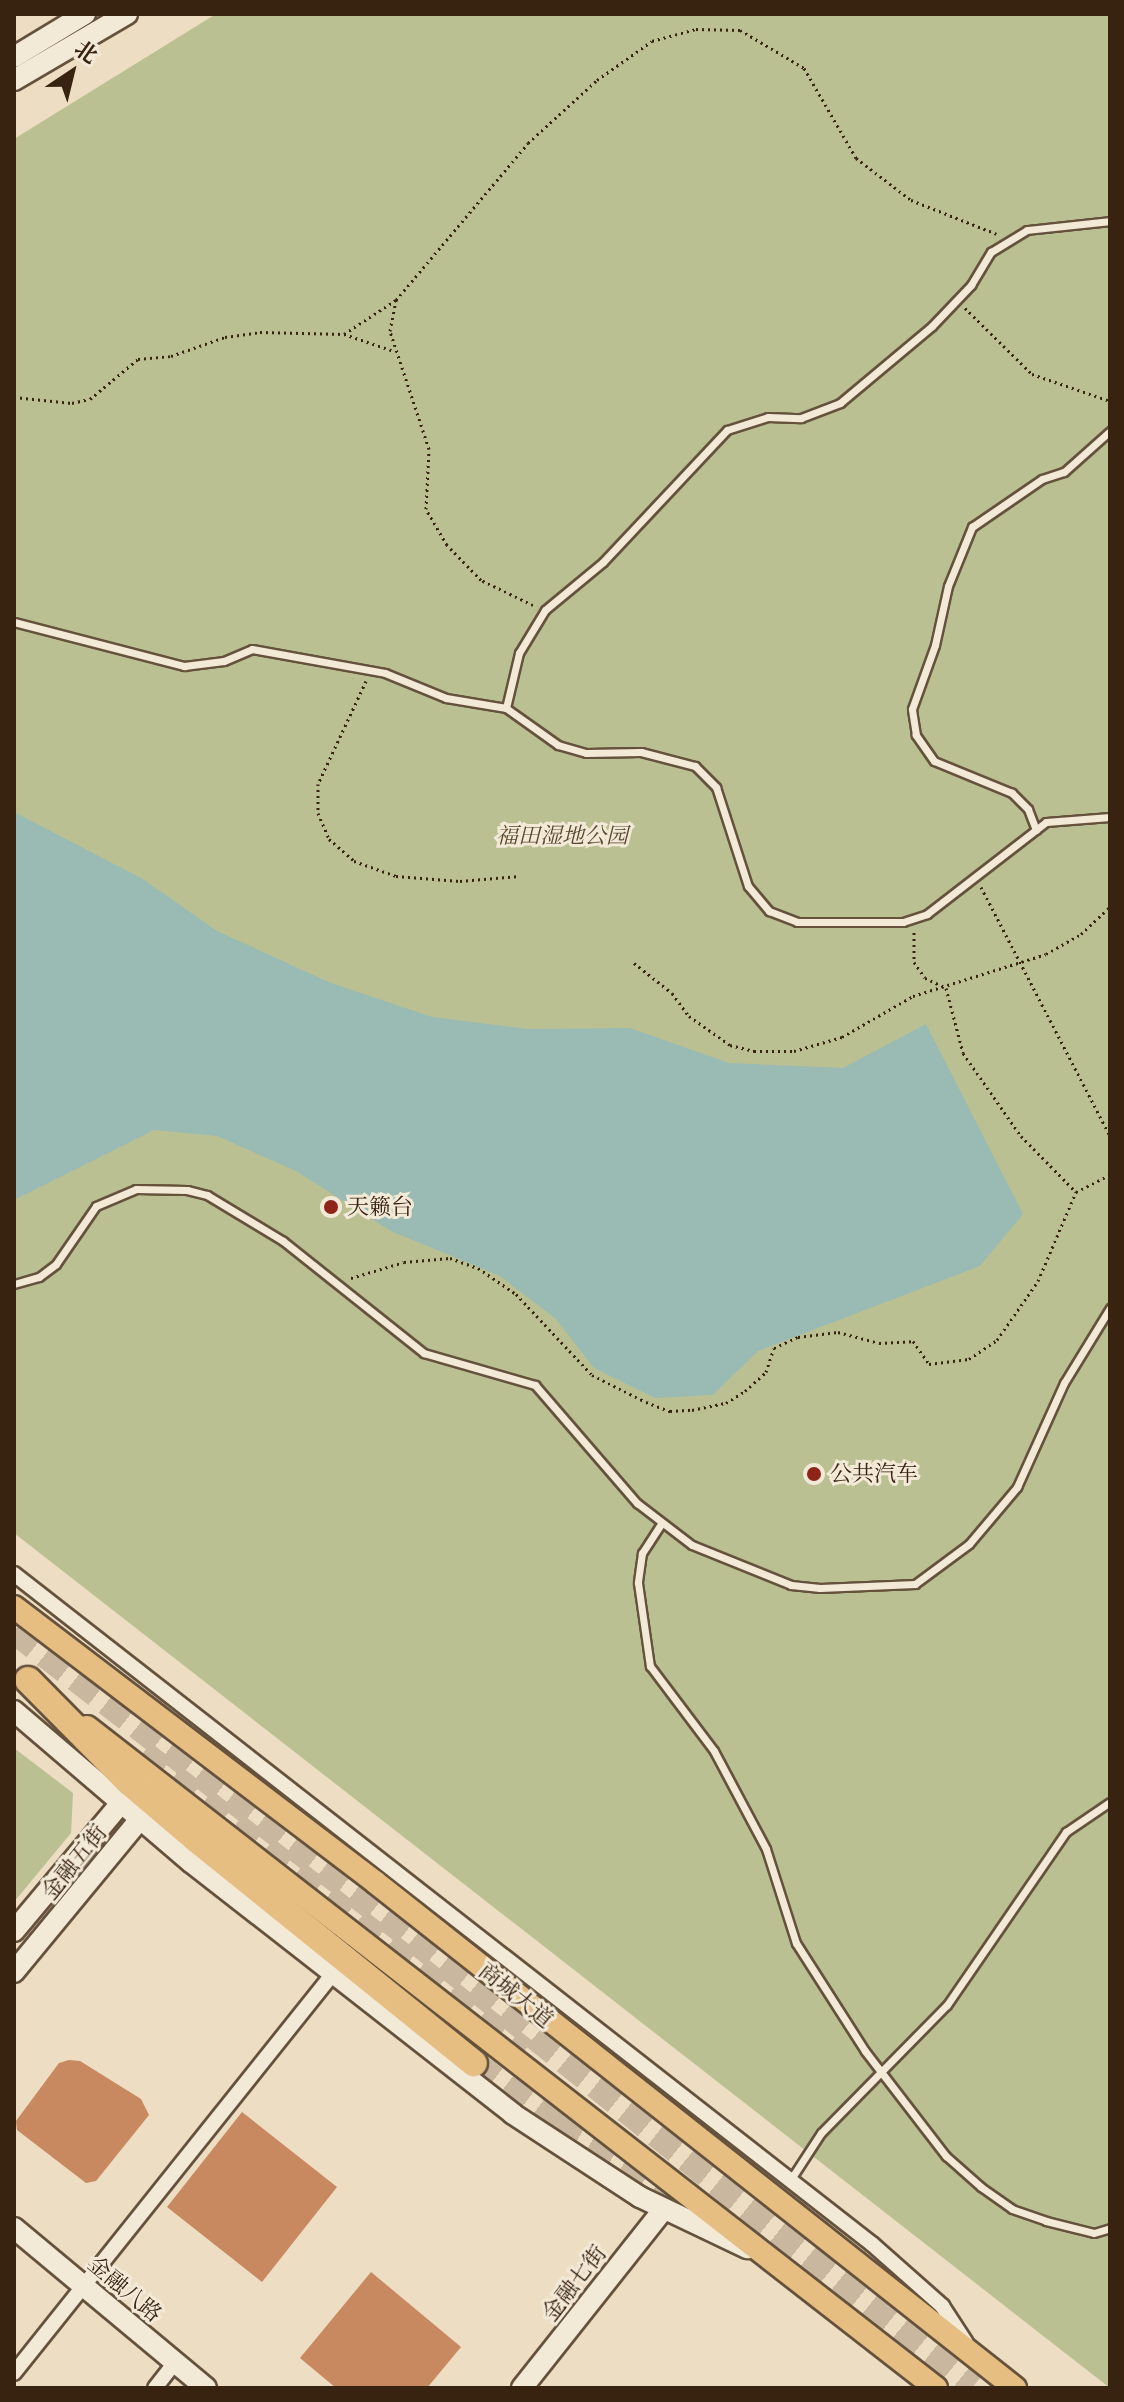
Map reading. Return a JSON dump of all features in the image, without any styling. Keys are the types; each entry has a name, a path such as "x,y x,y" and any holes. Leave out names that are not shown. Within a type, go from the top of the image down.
{"highway":[{"path":"21,1675 163,1810 474,2063"}],"main road":[{"name":"商城大道","path":"14,1607 375,1882 1015,2388"},
{"path":"21,1675 936,2388"}],"street":[{"path":"14,57 85,14"},
{"path":"14,80 127,14"},
{"path":"14,1574 791,2179 915,2280 942,2306 974,2357"},
{"path":"14,1711 140,1819 513,2114 664,2209 768,2257"},
{"name":"金融五街","path":"14,1931 121,1803"},
{"name":"金融五街","path":"14,1972 140,1819"},
{"path":"14,2373 335,1971"},
{"name":"金融七街","path":"522,2388 664,2209"},
{"name":"金融八路","path":"14,2228 206,2388"},
{"path":"155,2388 175,2362"}],"lane":[{"path":"506,708 519,653 545,610 603,562 727,430 768,417 801,418 840,403 897,359 956,300 991,252 1012,239 1049,226 1110,221"},
{"path":"1036,830 1028,809 1012,793 934,761 916,735 912,709 935,645 948,586 972,527 1042,479 1064,472 1110,431"},
{"path":"14,622 184,666 224,661 252,649 372,670 446,698 506,708 558,745 586,753 641,752 695,766 716,787 743,877 769,911 818,926 916,918 946,905 1046,822 1110,817"},
{"path":"14,1284 39,1277 56,1264 96,1206 136,1189 187,1190 207,1195 283,1241 424,1353 535,1385 661,1524 692,1545 791,1585 915,1584 969,1544 1008,1500 1064,1383 1110,1308"},
{"path":"661,1524 642,1553 638,1583 650,1666 714,1751 766,1849 796,1943 881,2074 946,2156 1012,2209 1094,2233 1110,2228"},
{"path":"791,2179 821,2133 947,2005 1066,1832 1110,1802"}],"path":[{"path":"344,334 396,300 528,143 597,80 652,41 696,29 740,30 786,56 804,68 856,158 911,200 1012,239"},
{"path":"396,300 390,331 394,351 412,388 429,449 426,509 447,545 481,580 545,610"},
{"path":"956,300 1032,374 1110,401"},
{"path":"14,397 72,403 90,399 138,359 171,356 225,337 344,334 394,351"},
{"path":"372,670 318,784 318,813 329,839 354,861 396,876 460,881 520,876"},
{"path":"977,879 1110,1136"},
{"path":"634,963 672,993 707,1031 754,1051 821,1046 913,996 1006,969 1020,958 1066,943 1110,907"},
{"path":"916,918 914,962 925,978 946,988 963,1053 1021,1136 1076,1192"},
{"path":"336,1282 404,1262 450,1258 478,1268 516,1294 592,1375 670,1411 692,1410 726,1403 745,1391 766,1372 774,1348 798,1337 838,1332 879,1343 913,1341 929,1364 969,1359 997,1340 1038,1281 1076,1192 1110,1175"}],"green space":[{"name":"福田湿地公园","path":"216,14 1110,14 1110,2388 14,1533 14,139"},
{"path":"14,1748 73,1793 71,1833 14,1902"}],"water":[{"path":"14,812 143,879 217,931 331,983 432,1017 528,1029 630,1028 729,1063 843,1068 926,1024 1023,1214 980,1266 758,1351 713,1395 655,1398 594,1368 556,1319 500,1276 391,1231 296,1171 217,1136 154,1130 14,1200"}],"building":[{"path":"80,2061 141,2099 149,2115 96,2181 86,2183 17,2130 16,2121 59,2063"},
{"path":"242,2112 337,2187 262,2282 167,2207"},
{"path":"371,2272 461,2347 427,2388 336,2388 300,2358"}],"tunnel":[{"path":"14,1631 413,1939 972,2388"},
{"path":"143,1753 525,2051"},
{"path":"474,2063 556,2125 704,2214"}],"place":[{"name":"天籁台","path":"331,1207"},
{"name":"公共汽车","path":"814,1474"}]}
